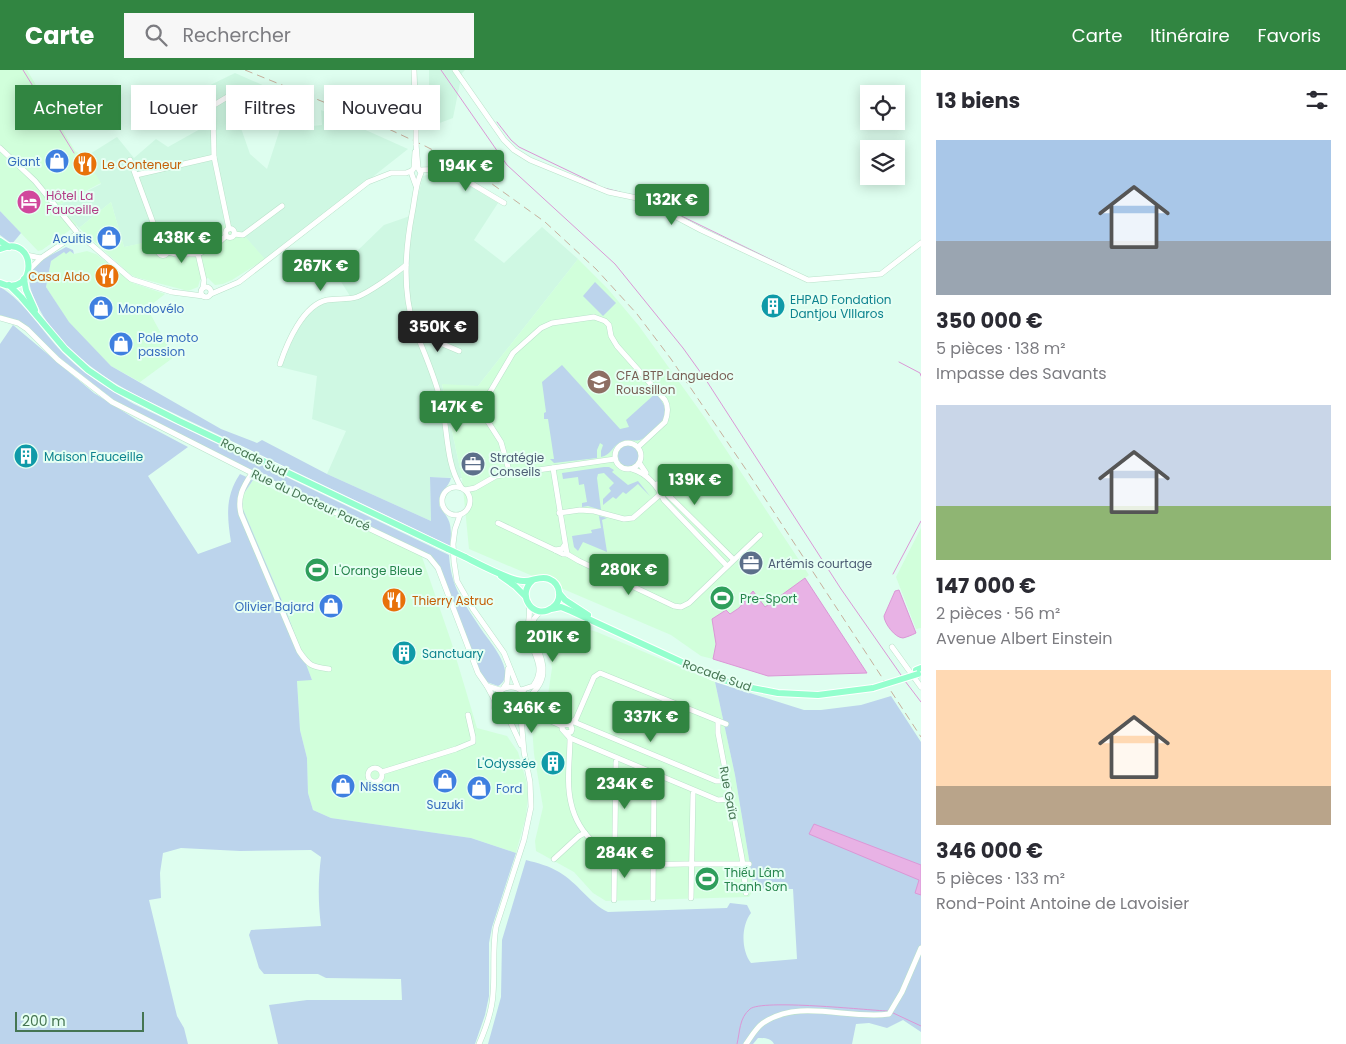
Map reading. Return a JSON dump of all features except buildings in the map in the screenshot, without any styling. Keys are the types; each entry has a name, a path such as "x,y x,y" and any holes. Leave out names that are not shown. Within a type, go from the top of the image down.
{"main road":[{"path":"0,241 9,247 18,249 26,255 29,262 29,270 24,279 18,284 0,283"},
{"path":"0,250 9,247"},
{"path":"24,279 26,290 38,318"},
{"name":"Rocade Sud","path":"9,285 65,349 88,370 134,399 489,569 515,586 525,596"},
{"name":"Rocade Sud","path":"489,569 523,581 533,580"},
{"path":"545,577 555,583 559,593 558,602 551,609 542,611 530,606 525,596 527,587 533,580 545,577"},
{"name":"Rocade Sud","path":"559,593 565,600 588,615 684,660 743,683 778,690 818,692 873,686"},
{"name":"Rocade Sud","path":"551,609 561,607 571,611 714,676 751,688 778,693 818,695 873,686 919,671"}],"street":[{"path":"413,70 416,125 416,186 406,265 406,282 410,311 442,406 454,474 470,497"},
{"path":"455,70 504,140 514,150 530,160 608,192 644,200 808,280 881,274 921,243"},
{"path":"130,160 162,247 159,250 160,255 165,255 168,252 198,254 216,245 226,236 226,232 229,229 214,157 213,115 209,108 226,98"},
{"path":"0,148 35,181 77,234 131,280 172,292 191,295 239,282 368,182 391,173 415,173 447,169 504,203"},
{"path":"136,175 214,157"},
{"path":"226,236 232,237 234,234 243,235 282,206"},
{"path":"229,229 233,230 234,234"},
{"path":"29,270 41,258 77,234"},
{"path":"198,254 206,290"},
{"path":"26,255 41,258"},
{"path":"280,364 296,327 318,303 356,297 406,265"},
{"path":"510,474 501,442 485,417 483,404 513,353 541,328 552,323 594,317 605,321 609,325 611,336 616,346 665,400 668,405 668,416 665,422 638,446"},
{"name":"Rue du Docteur Parcé","path":"0,318 18,323 27,329 58,360 112,402 252,473 429,557 438,568 478,673 494,699"},
{"path":"419,338 426,337 459,351"},
{"path":"727,566 664,500 664,493 640,464 642,453 638,446 629,442 622,444 616,450 615,458 621,468 632,469 642,473 664,493 733,559"},
{"path":"455,529 449,514 443,507 442,498 444,493 451,488 475,488 496,476 615,458"},
{"path":"632,469 640,464"},
{"path":"553,468 564,546 567,554"},
{"path":"252,473 239,497 241,514 299,651 305,661 312,667 330,668"},
{"path":"451,488 454,474"},
{"path":"560,513 582,510 628,519 633,518 671,486"},
{"path":"475,488 470,497 468,508 460,515 455,529 454,562 457,581 468,601 499,646 519,689 535,714"},
{"path":"449,514 460,515"},
{"path":"498,523 674,606 681,607 689,602 760,535"},
{"path":"555,550 562,549 564,546"},
{"path":"487,686 502,689 513,687 519,689 533,686 540,674 538,659 528,632 530,606"},
{"path":"480,1044 490,1015 493,995 496,927 530,818 531,790 524,752 523,716 528,702 541,683 544,672 541,656 531,632 534,618 542,611"},
{"path":"892,647 921,687"},
{"path":"507,662 509,674 502,689 494,699 493,706 496,714 504,720 510,721 535,714 562,726"},
{"path":"726,724 600,673 594,677 572,723 572,730 568,736 569,792 577,821 585,833 599,848 615,857 638,864 746,864"},
{"path":"382,772 473,742 468,715"},
{"path":"510,721 524,752"},
{"name":"Rue Gaïa","path":"718,721 718,733 730,799 746,864 746,893"},
{"path":"562,726 572,723 716,781 727,781"},
{"path":"562,726 562,731 568,736 718,800 730,799"},
{"path":"614,900 616,762"},
{"path":"653,899 654,778"},
{"path":"691,898 693,794"},
{"path":"554,859 579,836 585,833"},
{"path":"746,1044 762,1024 778,1016 797,1011 858,1015 889,1014 902,992 921,948"}],"shaded area":[{"path":"0,70 27,70 36,85 15,85 15,130 63,130 75,151 85,157 101,183 59,205 77,225 42,250 38,251 0,211"},
{"path":"429,70 465,70 462,73 453,118 440,123 440,85 429,85"},
{"path":"235,73 263,85 226,85 226,130 242,130 250,154 267,169 280,130 314,130 314,126 322,125 321,110 324,111 324,130 366,130 408,149 266,261 241,232 164,239 124,247 111,202 79,228 59,205 101,184 85,157 117,137 134,158 156,139 168,147 198,130 216,130 216,85 210,85"},
{"path":"440,172 453,176 498,203 474,240 504,263 542,227 578,259 478,386 442,385 462,478 430,477 431,521 327,474 346,431 312,419 317,376 280,367 293,329 316,303 350,296 338,277 359,264 353,255 384,225 413,215 423,176"},
{"path":"111,202 124,247 224,225 241,232 265,259 223,284 215,285 208,278 200,280 198,287 188,291 135,277 79,228"},
{"path":"0,211 21,233 12,244 0,235"},
{"path":"66,247 73,250 74,254 70,251 66,254 64,252 51,261 46,287 69,322 111,366 221,429 257,443 262,440 327,474 431,521 430,477 451,478 439,498 440,507 450,525 450,546 140,397 94,369 79,357 53,330 43,316 30,288 30,275 37,264"},
{"path":"65,251 70,251 74,254 87,251 96,254 133,283 165,294 147,308 174,357 140,382 111,366 69,323 46,287 51,261"},
{"path":"578,259 608,289 639,326 705,418 809,575 765,608 753,591 739,608 729,615 716,644 713,659 701,656 671,635 469,549 462,478 442,384 478,386"},
{"path":"595,282 616,303 603,316 583,296"},
{"path":"0,287 26,309 58,348 74,363 90,376 134,404 449,555 452,576 458,591 500,658 504,666 504,681 498,686 487,682 480,672 440,567 430,555 252,471 114,400 60,358 19,321 0,315"},
{"path":"13,325 94,393 137,420 188,447 148,476 198,554 231,542 228,506 232,490 240,474 253,480 243,495 243,509 285,608 312,680 297,681 300,730 307,758 308,793 313,810 331,818 471,838 516,853 492,927 489,943 489,996 475,1044 278,1044 269,1005 307,1000 402,1000 401,979 326,978 318,974 264,974 259,968 249,935 251,930 321,926 319,874 321,857 311,850 240,851 181,848 163,853 160,873 161,898 149,900 177,1016 184,1028 188,1044 0,1044 0,344"},
{"path":"562,365 620,429 629,427 626,420 656,393 665,408 666,412 663,420 644,438 622,441 604,456 601,457 603,445 600,443 597,450 597,458 554,463 550,459 554,459 548,419 544,419 544,413 546,412 542,382"},
{"path":"629,445 637,448 640,456 637,464 629,467 621,464 618,456 621,448"},
{"path":"604,467 614,470 612,472 628,485 638,481 650,496 638,484 626,494 623,492 616,499 613,497 603,505 603,499 611,491 609,488 614,483 604,473 598,474 597,478 601,510 588,506 582,507 582,503 587,502 584,484 579,485 578,477 563,479 562,473"},
{"path":"253,480 421,554 451,641 477,728 507,736 518,752 528,795 526,816 516,853 471,838 331,818 313,810 308,793 307,758 300,730 297,680 312,680 285,608 243,509 243,495"},
{"path":"599,516 607,518 602,520 607,552 583,542 578,551 574,547 572,536 592,533 591,530 601,528"},
{"path":"921,528 921,628 916,629 896,577"},
{"path":"805,578 867,673 768,676 713,659 716,644 712,619 726,610 730,614 739,608 753,591 765,607"},
{"path":"899,590 916,633 903,638 890,630 884,616 895,591"},
{"path":"548,622 567,623 597,632 715,682 735,775 754,889 749,897 606,901 593,893 574,872 536,851 535,841 543,807 534,754 532,727 548,695 552,668 543,630"},
{"path":"715,682 804,710 861,705 891,696 921,742 921,1032 903,1020 887,1028 869,1023 856,1024 852,1044 774,1044 769,1039 758,1038 753,1044 488,1044 501,997 502,940 526,860 547,866 559,872 595,904 608,912 727,908 730,903 747,905 751,913 745,924 744,945 745,952 751,963 797,959 793,889 754,889 735,775"},
{"path":"814,824 921,865 921,895 915,893 919,880 809,834"}],"waterway":[{"path":"23,70 74,153"},
{"path":"441,70 507,165 615,264 683,348 706,380 841,589 901,675"},
{"path":"497,122 519,147 596,184"},
{"path":"604,188 620,192"},
{"path":"629,194 646,199"},
{"path":"665,208 786,267"},
{"path":"899,362 920,373 921,376"},
{"path":"893,574 921,521"},
{"path":"905,681 921,702"},
{"path":"737,1044 740,1025 746,1013 758,1006 793,1005 887,1011"},
{"path":"891,1012 921,1026"}],"railway":[{"path":"245,70 380,125 474,171 545,222 596,269 637,314 671,359 747,471 921,737"}],"place":[{"name":"Giant","path":"57,161"},
{"name":"Le Conteneur","path":"85,164"},
{"name":"Hôtel La Fauceille","path":"29,202"},
{"name":"Acuitis","path":"109,238"},
{"name":"Casa Aldo","path":"107,276"},
{"name":"EHPAD Fondation Dantjou VIllaros","path":"773,306"},
{"name":"Mondovélo","path":"101,308"},
{"name":"Pole moto passion","path":"121,344"},
{"name":"CFA BTP Languedoc Roussillon","path":"599,382"},
{"name":"Maison Fauceille","path":"26,456"},
{"name":"Stratégie Conseils","path":"473,464"},
{"name":"Artémis courtage","path":"751,563"},
{"name":"L'Orange Bleue","path":"317,570"},
{"name":"Pre-Sport","path":"722,598"},
{"name":"Thierry Astruc","path":"394,600"},
{"name":"Olivier Bajard","path":"331,606"},
{"name":"Sanctuary","path":"404,653"},
{"name":"L'Odyssée","path":"553,763"},
{"name":"Suzuki","path":"445,781"},
{"name":"Nissan","path":"343,786"},
{"name":"Ford","path":"479,788"},
{"name":"Thiếu Lâm Thanh Sơn","path":"707,879"}]}
